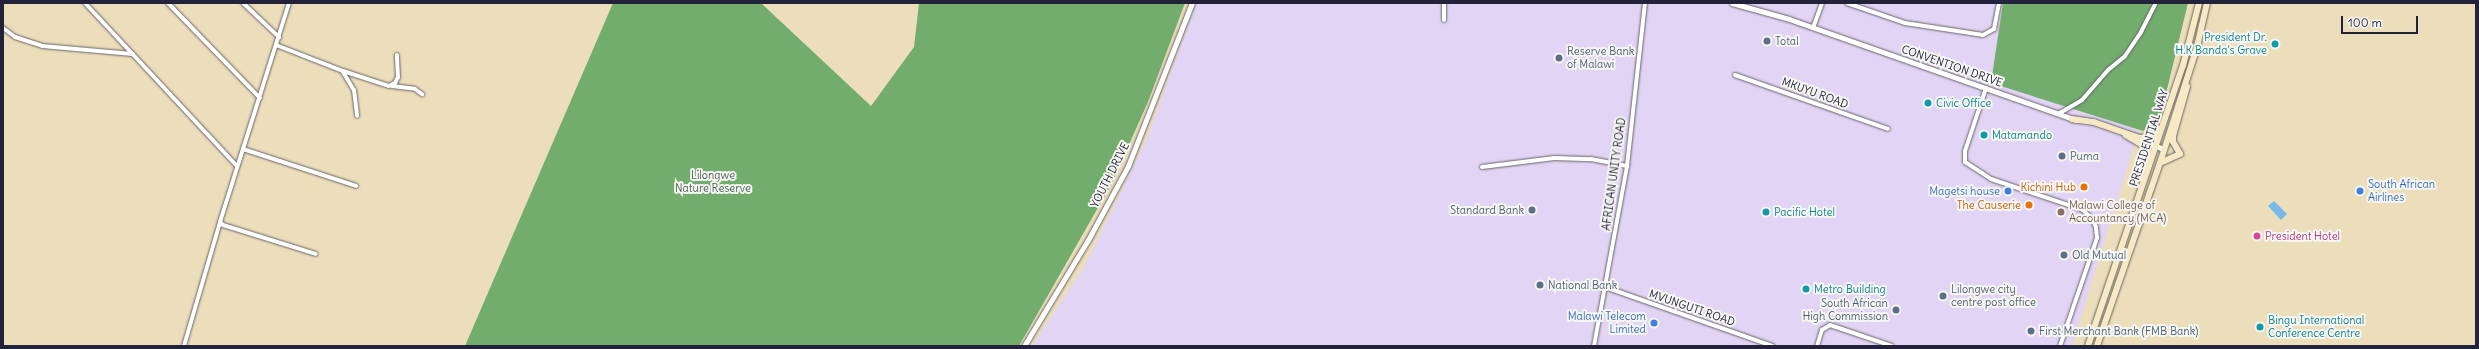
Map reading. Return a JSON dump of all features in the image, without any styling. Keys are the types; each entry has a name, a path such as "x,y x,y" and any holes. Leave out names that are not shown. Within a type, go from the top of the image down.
{"main road":[{"name":"PRESIDENTIAL WAY","path":"2088,346 2187,52 2199,3"},
{"name":"PRESIDENTIAL WAY","path":"2097,346 2160,163 2190,69 2207,3"},
{"path":"2160,163 2180,154 2173,142 2173,136 2186,96 2190,69"},
{"path":"2072,119 2094,122 2144,138 2157,134 2164,123"},
{"path":"2126,135 2144,146 2148,156 2135,199 2130,225"}],"street":[{"path":"85,3 238,166"},
{"path":"168,3 260,98"},
{"path":"243,3 279,37"},
{"path":"184,346 220,222 289,3"},
{"name":"YOUTH DRIVE","path":"1024,346 1088,240 1128,166 1192,3"},
{"path":"1444,3 1444,20"},
{"name":"AFRICAN UNITY ROAD","path":"1594,346 1627,166 1645,3"},
{"name":"CONVENTION DRIVE","path":"1732,3 1813,28 2072,119 2126,135 2164,149"},
{"path":"1813,28 1822,3"},
{"path":"1847,3 1905,23 1983,35 1994,29 1999,3"},
{"path":"2058,114 2082,100 2108,70 2125,56 2141,32 2156,3"},
{"path":"3,28 15,37 42,46 133,54"},
{"path":"276,45 384,86 415,89 422,94"},
{"path":"392,86 398,77 397,55"},
{"path":"343,71 354,90 357,116"},
{"name":"MKUYU ROAD","path":"1735,75 1888,129"},
{"path":"1986,88 1965,151 1965,162 1974,170 1991,179 2083,210 2092,219 2096,226 2097,238 2060,346"},
{"path":"243,149 356,186"},
{"path":"1482,167 1532,159 1570,157 1627,166"},
{"path":"220,222 222,225 316,254"},
{"name":"MVUNGUTI ROAD","path":"1605,287 1773,346"},
{"path":"1817,346 1822,330 1830,325 1892,346"}],"shaded area":[{"path":"1196,3 2170,3 2138,133 2072,346 1032,346 1084,267 1146,141"}],"green space":[{"name":"Lilongwe Nature Reserve","path":"613,3 761,3 871,106 914,47 919,3 1185,3 1148,102 1111,185 1019,346 465,346"},
{"path":"2003,3 2188,3 2161,114 2155,125 2143,131 1991,83"}],"water":[{"path":"2274,201 2287,214 2281,220 2268,206"}],"place":[{"name":"Total","path":"1767,41"},
{"name":"President Dr. H.K Banda's Grave","path":"2275,44"},
{"name":"Reserve Bank of Malawi","path":"1559,58"},
{"name":"Civic Office","path":"1928,103"},
{"name":"Matamando","path":"1984,135"},
{"name":"Puma","path":"2062,156"},
{"name":"Kichini Hub","path":"2084,187"},
{"name":"Magetsi house","path":"2008,191"},
{"name":"South African Airlines","path":"2360,191"},
{"name":"The Causerie","path":"2029,205"},
{"name":"Standard Bank","path":"1532,210"},
{"name":"Pacific Hotel","path":"1766,212"},
{"name":"Malawi College of Accountancy (MCA)","path":"2061,212"},
{"name":"President Hotel","path":"2257,236"},
{"name":"Old Mutual","path":"2064,255"},
{"name":"National Bank","path":"1540,285"},
{"name":"Metro Building","path":"1806,289"},
{"name":"Lilongwe city centre post office","path":"1943,296"},
{"name":"South African High Commission","path":"1896,310"},
{"name":"Malawi Telecom Limited","path":"1654,323"},
{"name":"Bingu International Conference Centre","path":"2260,327"},
{"name":"First Merchant Bank (FMB Bank)","path":"2031,331"}]}
